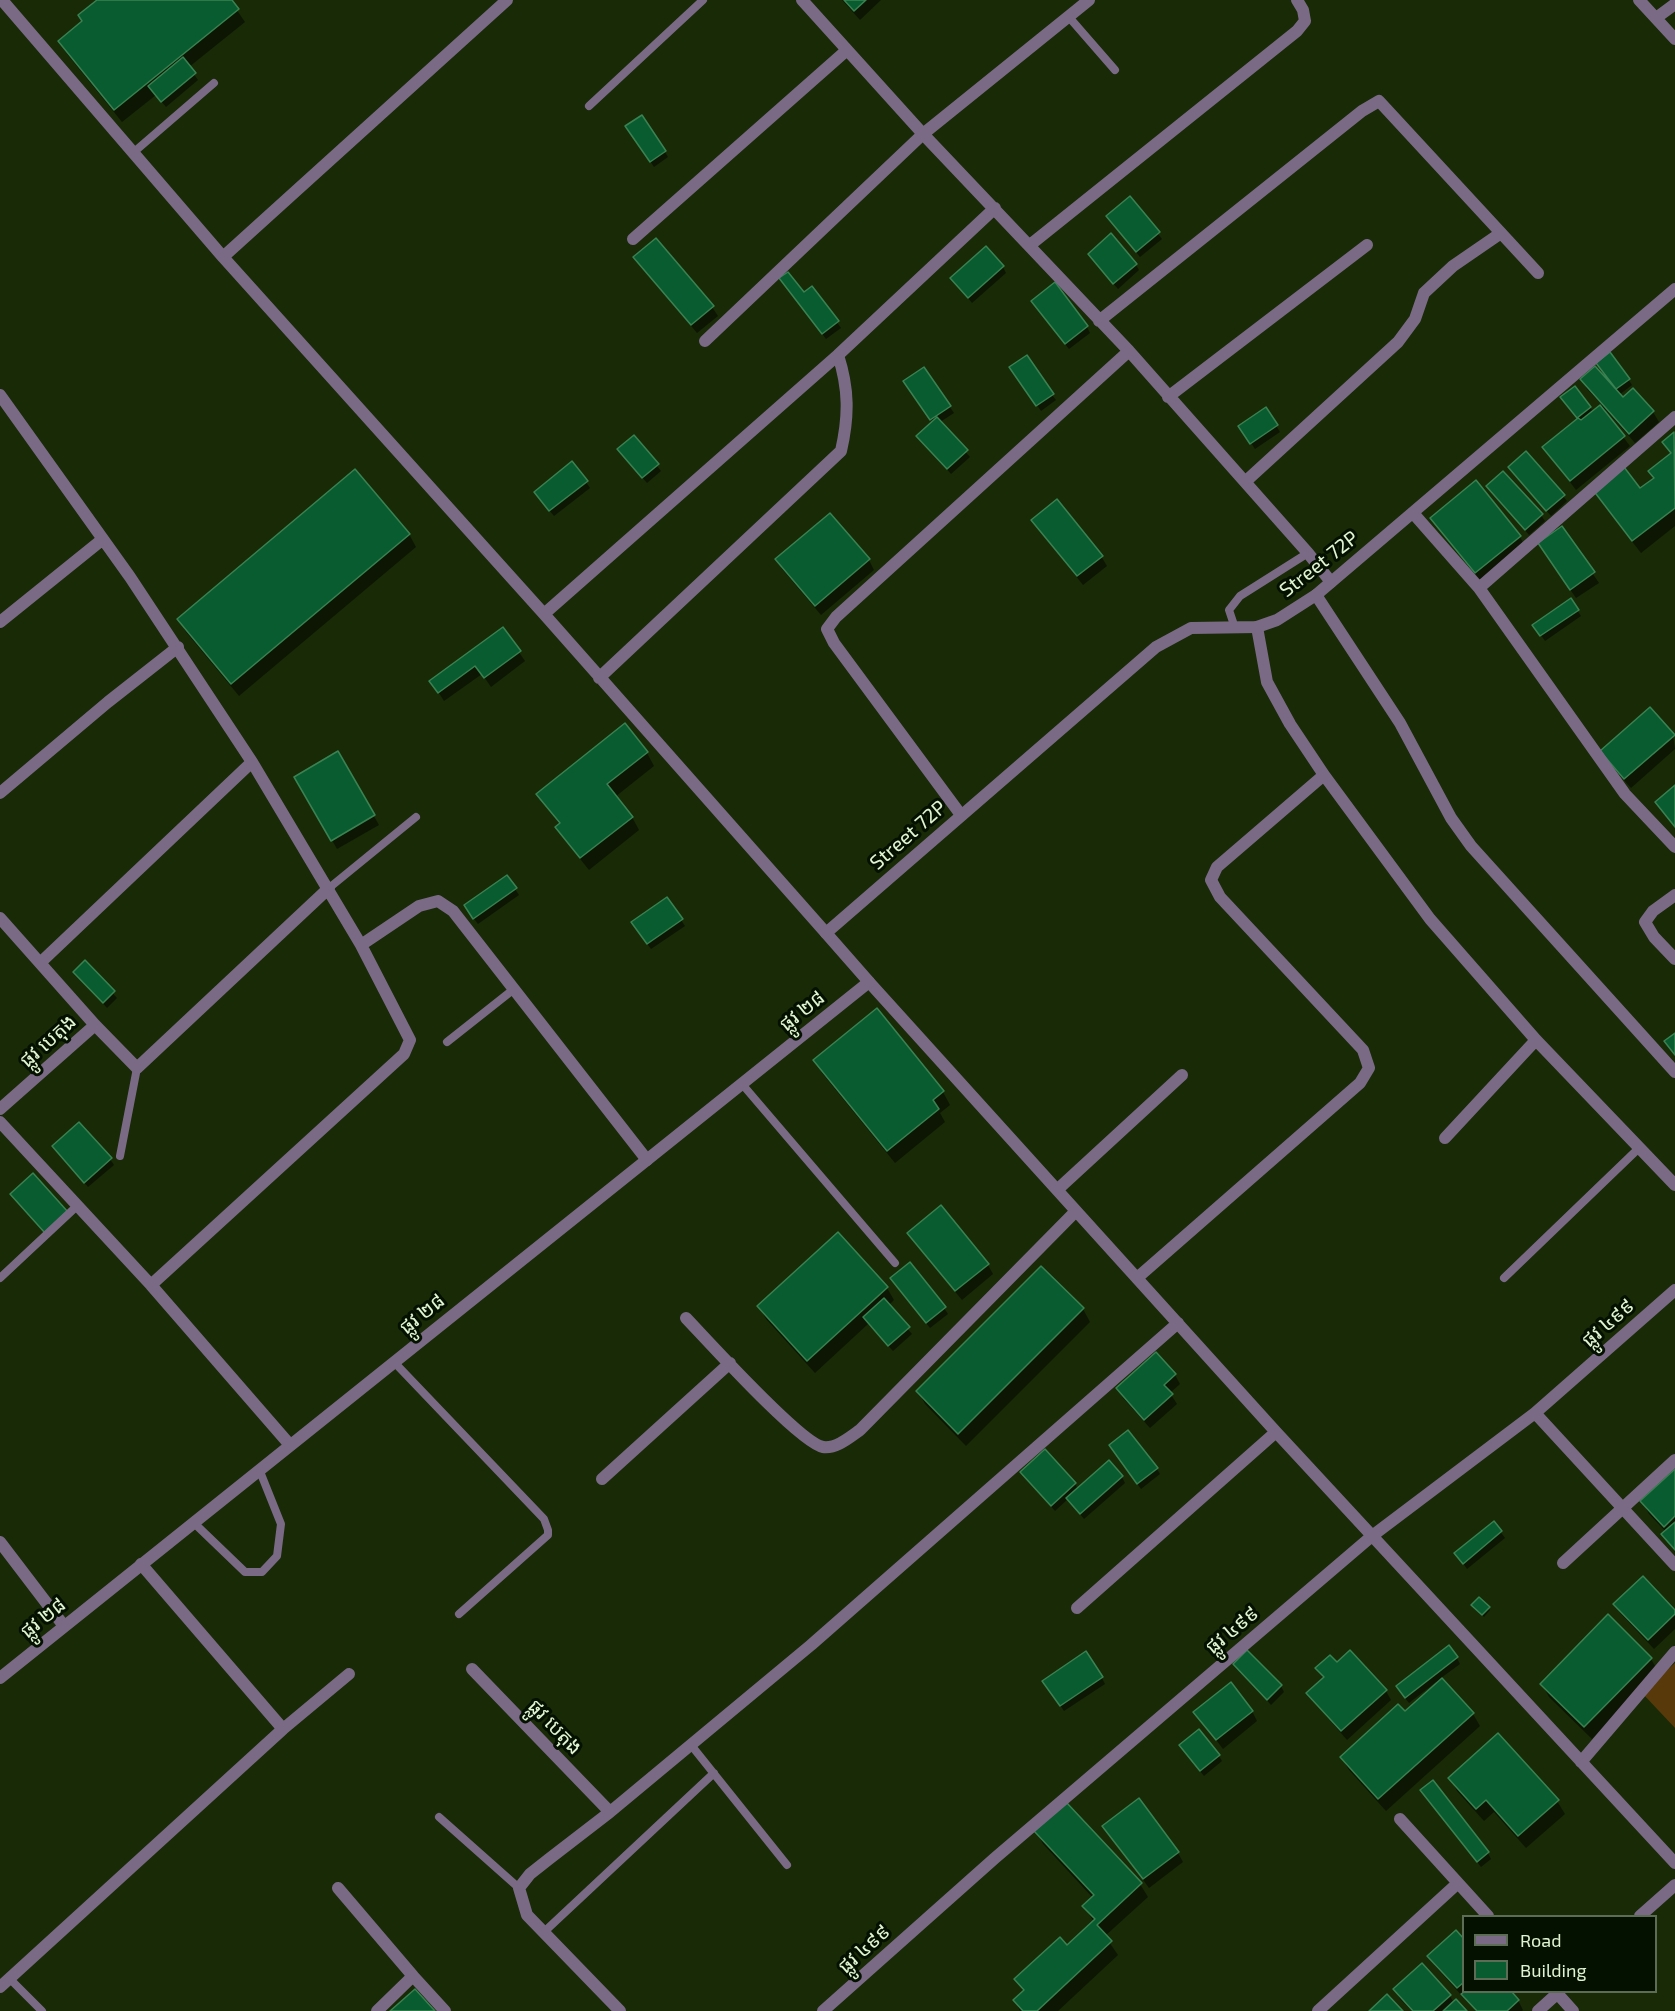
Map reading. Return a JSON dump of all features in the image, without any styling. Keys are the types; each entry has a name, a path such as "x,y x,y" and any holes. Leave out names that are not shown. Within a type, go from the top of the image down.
{"street":[{"path":"2,0 224,257 869,982 1276,1432 1675,1863"},
{"path":"224,257 507,0"},
{"path":"802,0 923,134 1129,351 1331,582"},
{"path":"705,341 923,134 1089,0"},
{"path":"1030,245 1297,31 1305,21 1303,10 1297,0"},
{"path":"1639,0 1675,39"},
{"path":"1656,18 1675,4"},
{"path":"633,239 847,50"},
{"path":"1099,321 1362,111 1379,101 1392,112 1538,273"},
{"path":"544,614 838,355 995,208"},
{"path":"1245,482 1398,342 1415,319 1424,293 1453,266 1501,233"},
{"path":"1168,397 1367,245"},
{"name":"Street 72P","path":"826,933 1156,647 1191,628 1257,627 1277,620 1316,595 1675,289"},
{"path":"961,815 834,643 826,628 836,616 1129,351"},
{"path":"599,678 841,451 848,405 846,380 838,355"},
{"path":"0,395 178,647 252,762 362,945 410,1040 404,1054 151,1285"},
{"path":"1479,588 1675,417"},
{"path":"1413,513 1479,588 1625,794 1675,847"},
{"path":"0,622 103,539"},
{"path":"1316,595 1400,723 1451,818 1471,846 1675,1072"},
{"path":"1257,627 1268,682 1290,724 1324,775 1430,918 1536,1040 1675,1185"},
{"path":"0,793 99,709 178,647"},
{"path":"40,963 252,762"},
{"path":"1137,1278 1360,1083 1370,1068 1364,1050 1221,897 1211,880 1217,867 1324,775"},
{"path":"0,918 95,1025 137,1068 329,888"},
{"path":"1675,895 1653,911 1645,922 1654,937 1675,959"},
{"path":"362,945 419,906 438,901 453,911 647,1160"},
{"name":"ផ្លូវ ២៨","path":"0,1678 869,982"},
{"name":"ផ្លូវ បេតុង","path":"0,1109 95,1025"},
{"path":"1445,1138 1536,1040"},
{"path":"1057,1190 1182,1075"},
{"path":"0,1122 151,1285 290,1445"},
{"path":"686,1318 780,1415 810,1440 823,1447 836,1445 860,1430 1076,1211"},
{"name":"ផ្លូវ ៤៩៩","path":"823,2011 995,1858 1372,1536 1535,1413 1675,1290"},
{"path":"620,2011 527,1915 519,1888 549,1859 811,1645 1178,1323"},
{"path":"602,1479 730,1363"},
{"path":"1535,1413 1675,1565"},
{"path":"1077,1608 1276,1432"},
{"path":"1563,1563 1675,1460"},
{"path":"0,1542 64,1626"},
{"path":"141,1564 283,1729"},
{"path":"1581,1762 1675,1652"},
{"name":"ផ្លូវ បេតុង","path":"472,1669 609,1812"},
{"path":"5,1983 283,1729 349,1674"},
{"path":"1400,1819 1486,1915"},
{"path":"1318,2011 1458,1883"},
{"path":"1642,1915 1675,1885"},
{"path":"338,1888 445,2011"},
{"path":"377,2011 413,1976"},
{"path":"1538,2011 1556,1993"},
{"path":"1558,1993 1574,2011"}],"lane":[{"path":"589,106 703,0"},
{"path":"1068,16 1115,70"},
{"path":"134,153 214,83"},
{"path":"1235,628 1229,610 1240,596 1308,553"},
{"path":"329,888 416,817"},
{"path":"447,1042 514,988"},
{"path":"120,1156 137,1068"},
{"path":"742,1084 895,1263"},
{"path":"1504,1278 1638,1149"},
{"path":"0,1278 77,1206"},
{"path":"394,1362 544,1520 548,1530 548,1535 459,1614"},
{"path":"193,1522 245,1572 262,1572 277,1556 281,1524 259,1469"},
{"path":"691,1745 788,1865"},
{"path":"544,1932 714,1773"},
{"path":"439,1817 519,1888"},
{"path":"5,1983 42,2011"}],"shaded area":[{"path":"1675,1663 1675,1728 1642,1693"}],"building":[{"path":"97,0 232,0 239,9 114,110 58,41 82,21 78,15"},
{"path":"844,0 866,0 854,11"},
{"path":"183,57 196,73 161,102 148,86"},
{"path":"642,115 666,151 650,162 625,126"},
{"path":"1130,196 1160,232 1136,252 1106,216"},
{"path":"1111,233 1137,264 1113,284 1088,254"},
{"path":"656,238 714,306 691,325 633,257"},
{"path":"986,246 1004,266 968,298 950,278"},
{"path":"788,272 804,292 812,286 839,321 822,334 779,278"},
{"path":"1055,282 1088,326 1065,344 1031,301"},
{"path":"1610,352 1630,379 1616,389 1596,363"},
{"path":"1027,355 1054,394 1036,406 1009,367"},
{"path":"1595,366 1623,397 1633,388 1654,411 1629,434 1580,379"},
{"path":"924,367 951,406 930,420 903,381"},
{"path":"1575,386 1591,407 1577,418 1560,397"},
{"path":"1600,405 1625,436 1570,481 1542,447 1578,418 1581,420"},
{"path":"1266,407 1278,425 1250,444 1238,426"},
{"path":"937,417 968,450 947,469 916,436"},
{"path":"1674,432 1675,508 1632,541 1593,490 1624,467 1640,488 1654,478 1648,471 1671,453 1662,442"},
{"path":"634,435 659,464 642,478 617,449"},
{"path":"1526,451 1565,495 1546,511 1508,467"},
{"path":"572,461 588,481 549,511 534,492"},
{"path":"355,469 410,534 231,684 177,619"},
{"path":"1503,471 1543,514 1525,530 1486,486"},
{"path":"1476,480 1521,536 1475,573 1430,518"},
{"path":"1057,499 1103,556 1077,576 1031,520"},
{"path":"830,513 870,559 815,606 775,559"},
{"path":"1562,526 1595,572 1570,590 1538,543"},
{"path":"1571,598 1579,610 1540,636 1532,625"},
{"path":"503,627 521,651 484,678 475,666 438,693 429,681"},
{"path":"1650,707 1675,735 1624,779 1600,751"},
{"path":"625,723 648,752 607,784 633,817 580,858 555,827 560,823 536,794"},
{"path":"338,751 375,815 331,841 294,777"},
{"path":"1675,785 1675,827 1655,802"},
{"path":"507,875 517,888 473,919 464,905"},
{"path":"667,897 683,919 647,944 631,922"},
{"path":"85,960 115,991 103,1003 73,972"},
{"path":"877,1008 944,1091 933,1100 939,1109 887,1151 813,1060"},
{"path":"1675,1033 1675,1055 1664,1041"},
{"path":"79,1122 112,1158 84,1183 52,1146"},
{"path":"33,1173 68,1212 45,1233 10,1194"},
{"path":"941,1205 989,1264 955,1291 907,1233"},
{"path":"838,1232 888,1287 807,1361 757,1306"},
{"path":"910,1262 946,1307 926,1323 890,1278"},
{"path":"1041,1266 1084,1308 958,1434 916,1391"},
{"path":"884,1298 910,1327 888,1346 863,1317"},
{"path":"1156,1352 1176,1374 1164,1385 1173,1394 1144,1420 1116,1388"},
{"path":"1128,1430 1158,1468 1137,1484 1109,1445"},
{"path":"1045,1449 1076,1483 1051,1506 1020,1472"},
{"path":"1109,1460 1123,1476 1080,1514 1066,1498"},
{"path":"1675,1469 1675,1516 1664,1527 1640,1501"},
{"path":"1494,1521 1502,1531 1463,1564 1454,1553"},
{"path":"1675,1522 1675,1550 1661,1534"},
{"path":"1643,1576 1675,1610 1675,1614 1648,1640 1613,1604"},
{"path":"1479,1597 1490,1607 1482,1615 1471,1605"},
{"path":"1608,1614 1652,1658 1584,1727 1540,1684"},
{"path":"1449,1645 1458,1657 1405,1698 1396,1686"},
{"path":"1247,1650 1282,1685 1267,1700 1233,1664"},
{"path":"1350,1650 1387,1690 1341,1731 1306,1693 1324,1677 1315,1668 1330,1655 1337,1662"},
{"path":"1086,1651 1103,1677 1060,1706 1042,1681"},
{"path":"1442,1678 1474,1713 1378,1799 1340,1757 1398,1704 1405,1711"},
{"path":"1231,1682 1253,1711 1216,1740 1193,1712"},
{"path":"1199,1729 1220,1755 1200,1771 1179,1745"},
{"path":"1498,1733 1559,1800 1518,1836 1486,1800 1476,1809 1448,1778"},
{"path":"1433,1780 1489,1852 1477,1862 1420,1790"},
{"path":"1139,1798 1179,1852 1143,1879 1102,1826"},
{"path":"1066,1802 1142,1883 1097,1925 1112,1941 1037,2011 1023,2011 1013,2000 1024,1990 1014,1979 1060,1937 1067,1945 1095,1919 1082,1906 1094,1895 1034,1831"},
{"path":"1456,1930 1462,1937 1462,1984 1457,1988 1427,1956"},
{"path":"1422,1963 1451,1995 1433,2011 1413,2011 1393,1989"},
{"path":"415,1989 435,2011 390,2011"},
{"path":"1513,1993 1519,2000 1507,2011 1477,2011 1461,1994"},
{"path":"1387,1994 1403,2011 1369,2011"},
{"path":"1456,1999 1467,2011 1443,2011"}]}
